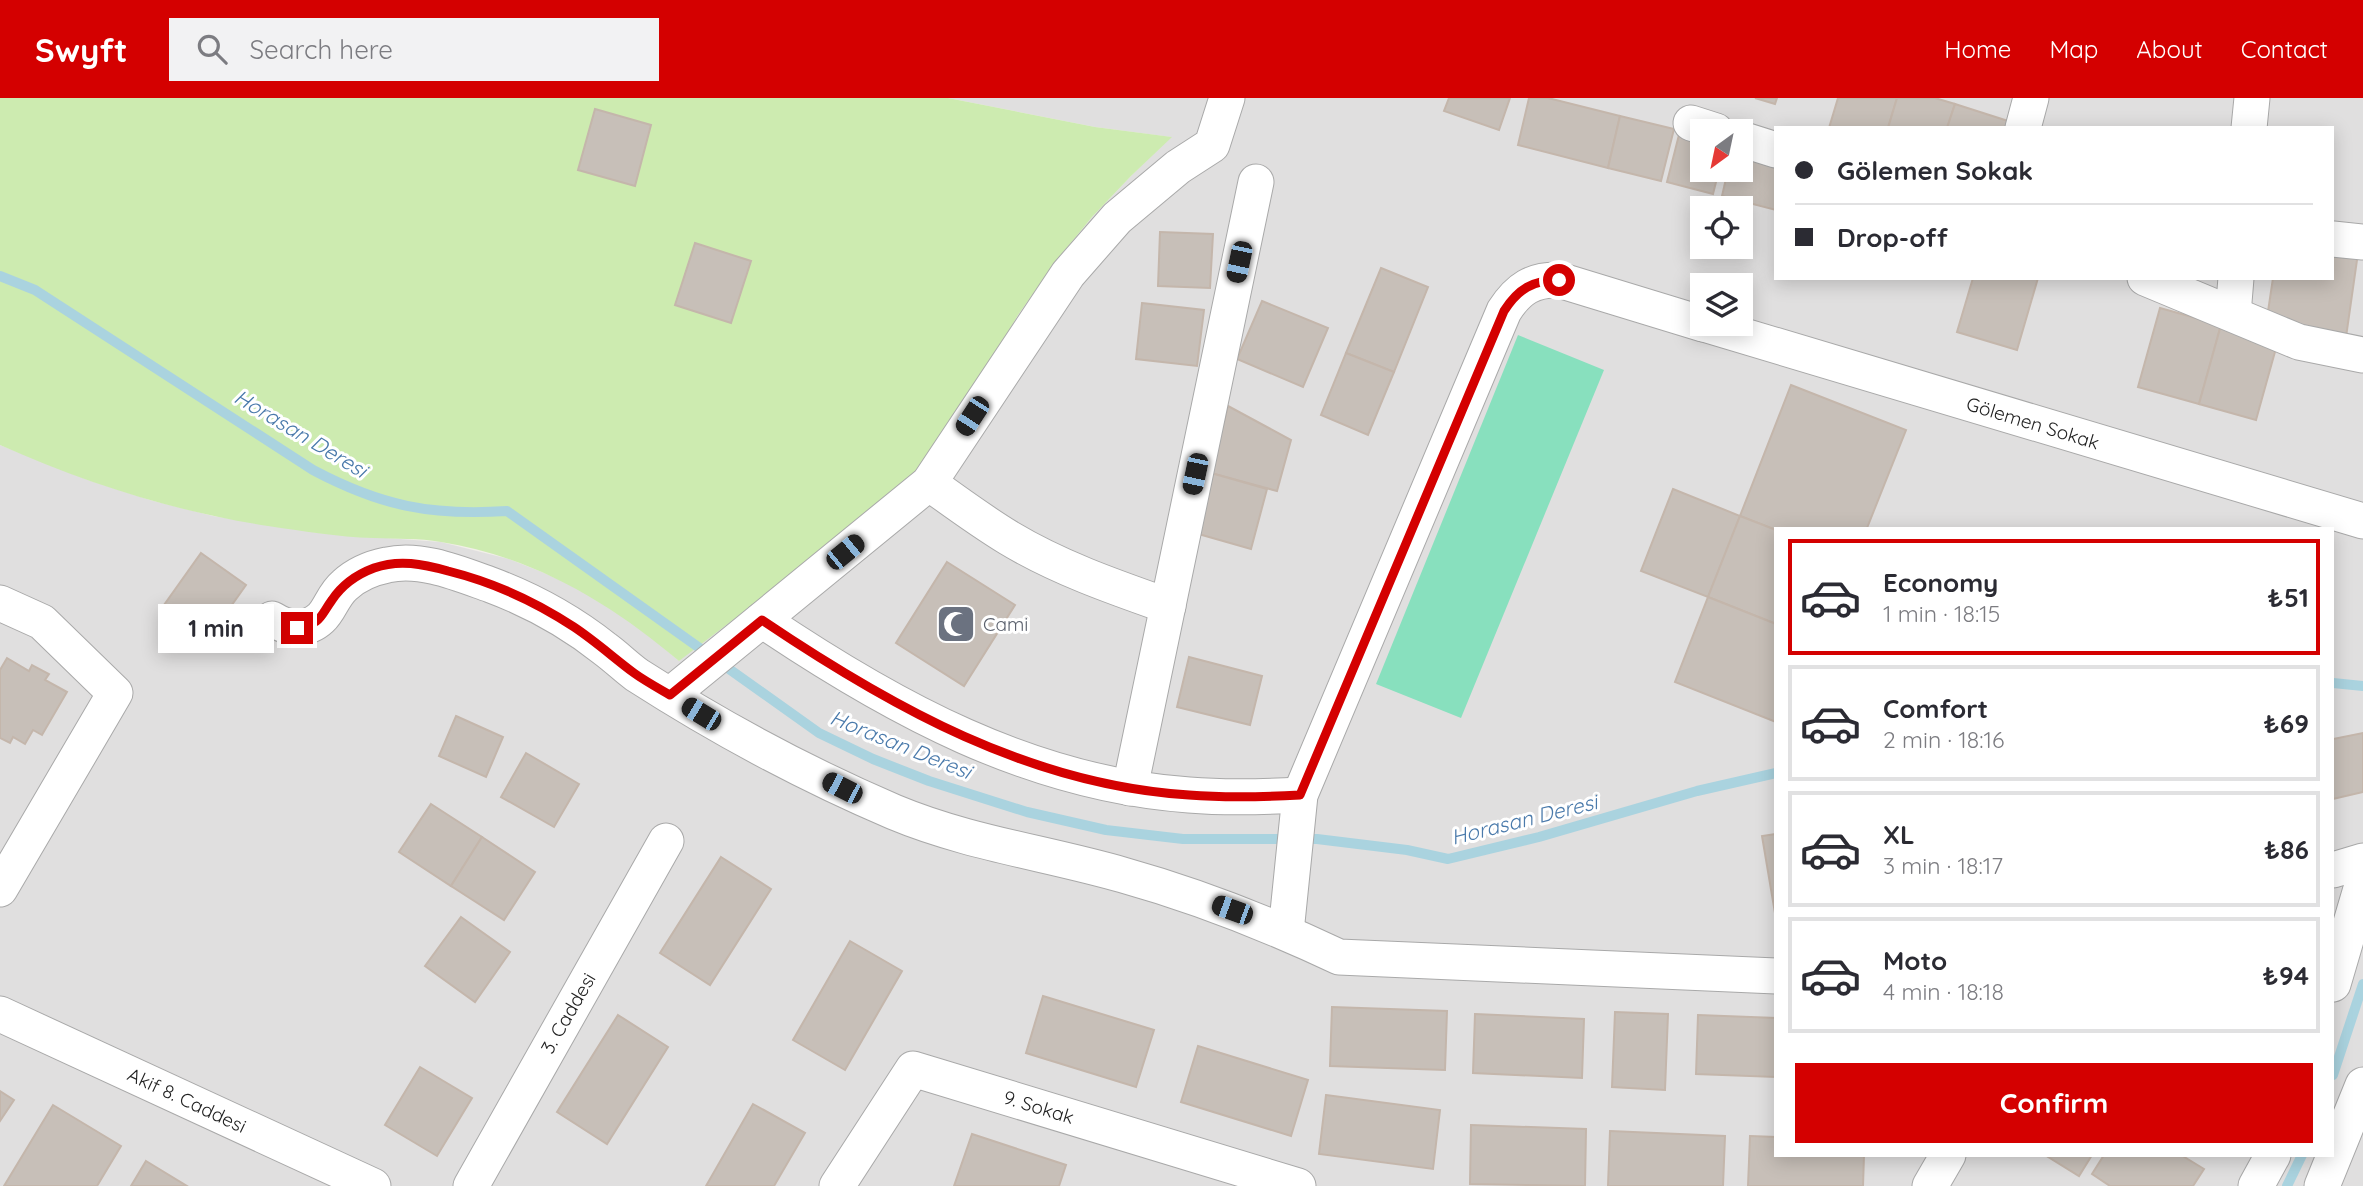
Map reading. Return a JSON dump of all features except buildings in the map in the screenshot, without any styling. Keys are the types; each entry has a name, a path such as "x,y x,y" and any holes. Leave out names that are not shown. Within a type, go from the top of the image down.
{"street":[{"path":"670,695 929,483 1045,304 1091,245 1147,191 1212,145 1227,98"},
{"path":"2024,126 2031,98"},
{"path":"2249,126 2252,98"},
{"path":"1754,143 1774,149"},
{"path":"1130,788 1256,182"},
{"path":"2334,239 2363,242"},
{"name":"Gölemen Sokak","path":"1286,932 1300,795 1504,311 1523,288 1537,282 1559,280 1690,320"},
{"path":"2150,280 2299,342 2363,355"},
{"path":"2233,314 2236,280"},
{"name":"Gölemen Sokak","path":"1743,336 2363,521"},
{"path":"929,483 990,526 1056,563 1168,606"},
{"path":"272,619 284,626 297,628 310,625 321,618 344,586 360,574 391,564 424,565 502,589 537,606 571,625 634,673 670,695 771,752 895,812 1008,848 1065,860 1176,890 1286,932 1339,957 1774,976"},
{"path":"0,603 41,622 115,693 0,889"},
{"path":"762,620 874,692 980,744 1029,763 1130,788 1198,796 1300,795"},
{"name":"3. Caddesi","path":"471,1186 666,841"},
{"path":"2334,870 2363,861"},
{"path":"2334,982 2363,882"},
{"name":"Akif 8. Caddesi","path":"0,1014 373,1186"},
{"name":"9. Sokak","path":"837,1186 913,1069 1298,1186"},
{"path":"2334,1156 2363,1085"},
{"path":"1930,1186 1947,1157"},
{"path":"2256,1186 2272,1157"},
{"path":"2322,1186 2334,1157"}],"shaded area":[{"path":"948,98 2363,98 2363,1186 0,1186 0,445 88,480 213,516 319,533 441,542 509,559 579,589 614,610 648,634 679,661 963,410 1018,315 1057,260 1092,217 1171,137 1095,127"}],"green space":[{"path":"0,98 948,98 1095,127 1172,137 1092,217 1057,260 1018,315 963,410 913,477 814,558 679,661 598,602 569,585 507,558 433,541 320,534 199,513 98,484 0,445"},
{"path":"1518,335 1604,370 1461,718 1376,684"}],"waterway":[{"name":"Horasan Deresi","path":"0,276 35,290 313,470 361,492 407,506 454,512 507,511 819,733 873,759 929,781 1027,812 1106,830 1183,839 1317,839 1407,850 1448,859 1539,837 1697,791 1774,773"},
{"name":"Horasan Deresi","path":"2334,683 2363,686"},
{"path":"2334,1072 2363,984"},
{"path":"2287,1186 2301,1157"}],"place":[{"name":"Cami","path":"956,624"}],"route":[{"path":"297,628 310,625 321,618 344,586 360,574 391,564 424,565 502,589 537,606 571,625 634,673 670,695 762,620 874,692 932,723 1029,763 1130,788 1187,795 1300,795 1504,311 1523,288 1537,282 1559,280"}]}
